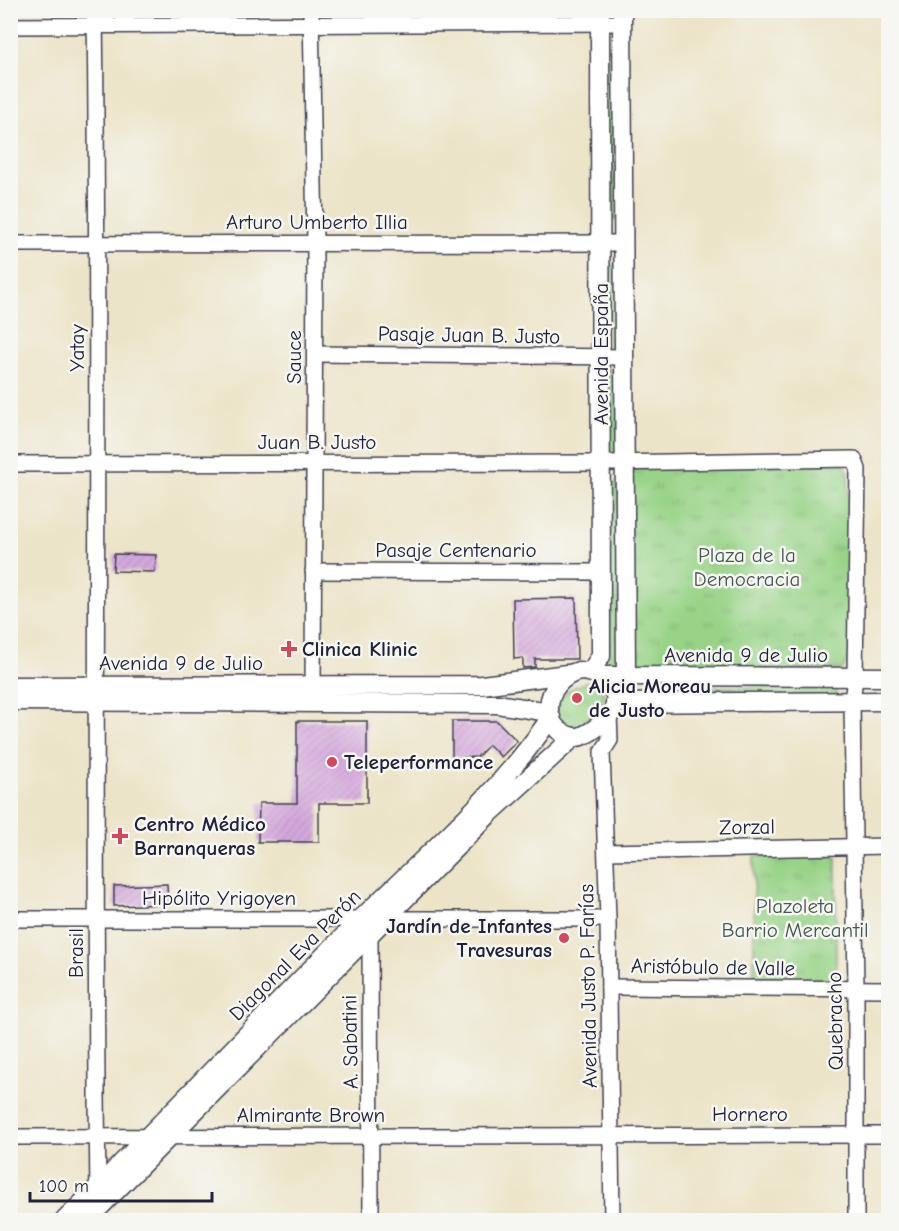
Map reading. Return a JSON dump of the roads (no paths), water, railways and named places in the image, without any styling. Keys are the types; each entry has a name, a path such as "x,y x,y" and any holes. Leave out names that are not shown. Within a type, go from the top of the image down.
{"main road":[{"name":"Avenida España","path":"597,674 601,656 599,572 600,16"},
{"name":"Avenida España","path":"622,16 626,676"},
{"name":"Avenida 9 de Julio","path":"10,701 97,694 313,685 482,685 567,674"},
{"path":"612,703 597,674 567,674 552,690 550,715 562,731 579,737 612,703 626,676"},
{"name":"Avenida 9 de Julio","path":"597,674 888,677"},
{"name":"Avenida 9 de Julio","path":"10,686 97,694 313,703 497,704 550,715"},
{"path":"612,703 888,701"},
{"name":"Diagonal Eva Perón","path":"94,1217 525,756 550,715"},
{"name":"Diagonal Eva Perón","path":"65,1221 149,1136 365,927 387,917 490,813 579,737"}],"street":[{"path":"10,26 95,18 622,16"},
{"name":"Sauce","path":"311,17 315,242 313,703"},
{"name":"Yatay","path":"95,18 99,244 97,694"},
{"name":"Arturo Umberto Illia","path":"10,244 623,243"},
{"name":"Pasaje Juan B. Justo","path":"315,354 623,357"},
{"name":"Juan B. Justo","path":"10,465 314,462 599,463 854,459 858,469 855,678"},
{"name":"Pasaje Centenario","path":"313,571 599,572"},
{"name":"Quebracho","path":"855,678 852,700 856,1221"},
{"name":"Brasil","path":"94,1217 98,1188 97,694"},
{"name":"Avenida Justo P. Farías","path":"612,703 609,740 602,752 607,852 612,1221"},
{"path":"579,737 602,752"},
{"name":"Zorzal","path":"607,852 888,846"},
{"path":"387,917 608,919"},
{"name":"Hipólito Yrigoyen","path":"10,919 98,918 365,927"},
{"name":"A. Sabatini","path":"365,927 372,1135 371,1221"},
{"name":"Aristóbulo de Valle","path":"609,987 888,990"},
{"name":"Almirante Brown","path":"10,1137 611,1134"},
{"name":"Hornero","path":"611,1134 888,1135"}],"place":[{"name":"Clinica Klinic","path":"289,649"},
{"name":"Alicia Moreau de Justo","path":"577,698"},
{"name":"Teleperformance","path":"332,762"},
{"name":"Centro Médico Barranqueras","path":"120,836"},
{"name":"Jardín de Infantes Travesuras","path":"564,938"}],"park label":[{"name":"Plaza de la Democracia","path":"747,567"},
{"name":"Plazoleta Barrio Mercantil","path":"795,918"}]}
